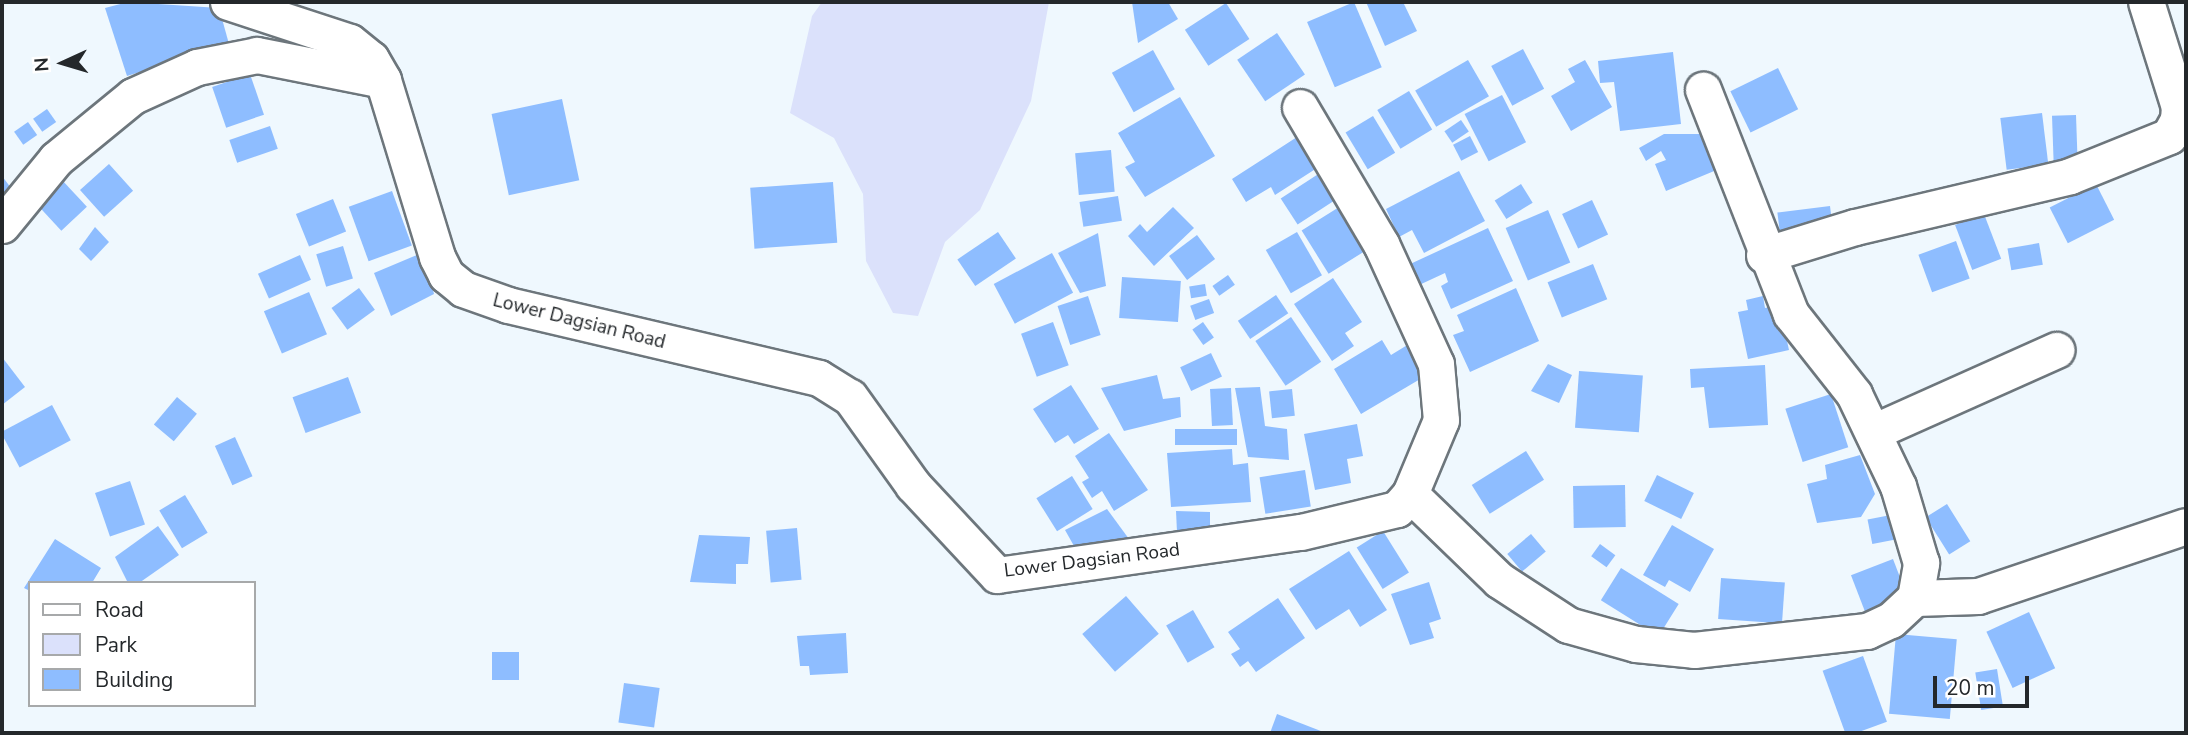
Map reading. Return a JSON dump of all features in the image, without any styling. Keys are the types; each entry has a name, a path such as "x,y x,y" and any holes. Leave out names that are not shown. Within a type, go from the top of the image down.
{"street":[{"name":"Lower Dagsian Road","path":"228,2 351,42 371,59 383,80 437,257 446,275 463,289 508,305 819,378 850,397 913,485 997,575 1301,532 1397,509 1410,494"},
{"path":"1764,255 1855,227 2070,176 2161,141 2182,129 2165,51 2146,2"},
{"path":"2,225 56,159 134,96 197,67 257,55 383,80"},
{"path":"1300,107 1381,244 1436,364 1441,420 1410,494 1499,580 1568,625 1636,644 1694,650 1867,631 1891,620 1915,598 1921,563 1916,536 1873,432 1854,394 1791,314 1764,255 1703,90"},
{"path":"1873,432 2056,350"},
{"path":"1915,598 1978,596 2186,526"}],"green space":[{"path":"822,2 1049,2 1031,101 980,210 945,242 918,316 893,313 866,261 863,194 834,138 790,113 812,16"}],"building":[{"path":"128,2 219,8 229,44 127,76 105,8"},
{"path":"1132,2 1168,2 1178,19 1138,43"},
{"path":"1354,2 1382,67 1335,87 1307,22"},
{"path":"1366,2 1403,2 1417,31 1385,46"},
{"path":"1226,3 1249,39 1208,66 1185,30"},
{"path":"1277,33 1305,74 1265,101 1237,60"},
{"path":"1523,49 1544,89 1512,106 1491,66"},
{"path":"1153,50 1175,89 1134,112 1112,73"},
{"path":"1673,52 1681,124 1620,131 1614,82 1600,83 1598,61"},
{"path":"1468,60 1489,96 1436,127 1415,90"},
{"path":"1585,60 1612,107 1571,131 1551,96 1575,82 1568,69"},
{"path":"1778,68 1798,109 1751,133 1730,91"},
{"path":"250,74 264,115 226,128 212,87"},
{"path":"1409,91 1432,130 1400,149 1377,110"},
{"path":"1502,95 1526,142 1489,161 1465,114"},
{"path":"1180,97 1215,156 1145,197 1125,167 1135,162 1118,133"},
{"path":"562,99 579,180 509,195 492,114"},
{"path":"47,109 56,122 42,132 33,119"},
{"path":"2042,113 2048,165 2007,170 2000,118"},
{"path":"2076,115 2078,165 2054,166 2052,116"},
{"path":"1373,116 1395,153 1368,169 1346,132"},
{"path":"1461,120 1469,132 1452,143 1444,131"},
{"path":"28,122 37,135 23,145 14,132"},
{"path":"270,126 278,149 237,163 229,140"},
{"path":"1664,134 1708,134 1719,169 1666,191 1655,164 1666,160 1661,151 1646,161 1639,148"},
{"path":"1470,136 1478,152 1461,161 1453,145"},
{"path":"1297,137 1317,168 1275,195 1271,187 1246,202 1232,179"},
{"path":"1111,150 1115,192 1079,195 1075,153"},
{"path":"109,164 133,191 104,217 80,190"},
{"path":"1326,169 1343,195 1298,224 1281,198"},
{"path":"1459,171 1485,221 1424,253 1412,230 1399,237 1386,209"},
{"path":"2,176 11,188 2,195"},
{"path":"61,179 87,207 61,231 35,203"},
{"path":"833,182 837,243 754,249 750,188"},
{"path":"1521,184 1533,203 1506,219 1495,200"},
{"path":"2096,184 2114,220 2068,243 2050,208"},
{"path":"392,191 412,246 369,261 349,207"},
{"path":"1118,196 1122,221 1083,227 1079,202"},
{"path":"333,199 346,231 309,246 296,214"},
{"path":"1592,200 1608,234 1578,248 1562,214"},
{"path":"1344,204 1371,247 1329,274 1302,230"},
{"path":"1830,206 1833,229 1780,235 1777,212"},
{"path":"1173,207 1194,228 1154,266 1128,236 1140,224 1147,232"},
{"path":"1548,210 1570,262 1528,280 1506,228"},
{"path":"1984,214 2001,259 1972,270 1955,225"},
{"path":"95,227 109,242 91,261 79,249"},
{"path":"1488,228 1513,281 1451,309 1441,286 1448,282 1445,273 1417,286 1408,265"},
{"path":"998,232 1016,259 975,286 957,259"},
{"path":"1297,232 1322,275 1291,293 1266,250"},
{"path":"1098,233 1106,286 1080,293 1058,253"},
{"path":"1197,235 1215,259 1187,280 1169,256"},
{"path":"1956,241 1970,279 1932,292 1918,255"},
{"path":"2039,243 2043,265 2011,270 2007,249"},
{"path":"343,246 353,279 326,287 316,254"},
{"path":"424,252 434,294 391,316 374,273"},
{"path":"1052,253 1073,293 1015,324 994,284"},
{"path":"300,255 311,280 269,298 258,274"},
{"path":"1593,264 1607,299 1562,318 1548,282"},
{"path":"1228,275 1235,285 1219,296 1212,286"},
{"path":"1122,277 1181,281 1178,322 1119,318"},
{"path":"1333,278 1362,322 1345,333 1354,346 1332,361 1294,304"},
{"path":"1205,284 1207,296 1191,298 1189,287"},
{"path":"359,288 375,310 347,330 331,308"},
{"path":"1516,288 1539,341 1470,372 1453,335 1464,331 1457,315"},
{"path":"309,292 327,334 282,353 264,311"},
{"path":"1276,295 1288,313 1250,339 1238,321"},
{"path":"1088,296 1101,335 1070,345 1058,306"},
{"path":"1763,296 1765,308 1779,305 1789,350 1748,359 1738,312 1748,310 1746,300"},
{"path":"1209,299 1214,313 1195,320 1190,306"},
{"path":"1291,317 1321,362 1286,386 1255,341"},
{"path":"1053,322 1069,365 1037,377 1021,334"},
{"path":"1203,322 1214,338 1203,345 1192,329"},
{"path":"1382,340 1391,355 1409,344 1427,375 1361,414 1334,369"},
{"path":"1211,353 1222,377 1191,391 1180,367"},
{"path":"2,357 25,387 2,405"},
{"path":"1548,364 1572,375 1559,403 1531,391"},
{"path":"1765,365 1768,425 1709,428 1704,387 1691,388 1690,369"},
{"path":"1579,371 1643,375 1639,432 1575,428"},
{"path":"1157,375 1163,399 1180,397 1181,417 1124,431 1101,388"},
{"path":"348,377 361,413 306,433 293,397"},
{"path":"1071,385 1099,429 1074,444 1068,435 1055,443 1033,409"},
{"path":"1260,387 1265,426 1287,429 1289,460 1248,457 1235,388"},
{"path":"1231,388 1233,425 1212,426 1210,389"},
{"path":"1292,389 1295,416 1272,418 1269,391"},
{"path":"1831,394 1848,447 1803,462 1785,409"},
{"path":"177,397 197,414 174,441 154,425"},
{"path":"52,405 71,440 20,468 2,432"},
{"path":"1357,424 1363,456 1347,459 1351,483 1315,490 1304,434"},
{"path":"1175,429 1237,429 1237,445 1175,445"},
{"path":"1109,433 1148,490 1114,511 1102,491 1092,498 1082,482 1089,478 1075,456"},
{"path":"235,437 252,476 232,485 215,446"},
{"path":"1232,449 1233,465 1248,463 1251,502 1171,507 1167,453"},
{"path":"1526,451 1544,480 1490,514 1472,485"},
{"path":"1860,455 1875,494 1861,517 1817,523 1807,484 1827,479 1825,465"},
{"path":"1305,470 1311,507 1265,514 1260,477"},
{"path":"1657,475 1694,493 1681,519 1644,501"},
{"path":"1072,476 1093,509 1057,531 1036,498"},
{"path":"130,481 145,524 110,537 95,493"},
{"path":"1625,485 1626,527 1574,528 1573,486"},
{"path":"185,495 208,533 182,548 159,510"},
{"path":"1947,504 1970,541 1949,555 1926,517"},
{"path":"1107,509 1129,539 1074,546 1065,530"},
{"path":"1176,511 1210,512 1210,527 1177,532"},
{"path":"1896,514 1901,539 1872,544 1868,520"},
{"path":"1672,525 1714,549 1690,592 1669,580 1665,587 1643,575"},
{"path":"158,526 179,555 142,581 127,581 115,557"},
{"path":"797,528 802,580 771,583 766,531"},
{"path":"1383,531 1409,573 1383,589 1357,547"},
{"path":"1531,534 1546,552 1522,572 1507,554"},
{"path":"699,535 750,537 748,564 736,564 736,584 690,582"},
{"path":"55,539 101,568 93,581 28,581"},
{"path":"1600,544 1615,555 1607,567 1591,556"},
{"path":"1349,551 1387,610 1360,627 1349,609 1316,630 1289,589"},
{"path":"1893,559 1907,595 1865,612 1851,575"},
{"path":"1621,568 1679,604 1659,636 1601,600"},
{"path":"1721,578 1785,582 1782,623 1718,619"},
{"path":"1429,582 1441,619 1429,623 1434,638 1410,645 1391,594"},
{"path":"1126,596 1159,634 1115,672 1082,634"},
{"path":"1278,598 1305,638 1256,672 1248,661 1240,667 1231,654 1240,649 1228,632"},
{"path":"1193,610 1214,647 1188,663 1166,626"},
{"path":"2029,612 2055,668 2013,688 1986,632"},
{"path":"846,633 848,673 810,675 809,666 800,666 797,636"},
{"path":"1896,634 1957,639 1950,719 1889,714"},
{"path":"492,652 519,652 519,680 492,680"},
{"path":"1863,656 1887,722 1856,733 1845,733 1823,671"},
{"path":"1997,669 2003,707 1981,710 1975,672"},
{"path":"624,683 660,688 654,728 618,723"},
{"path":"1277,714 1326,733 1270,733"}]}
